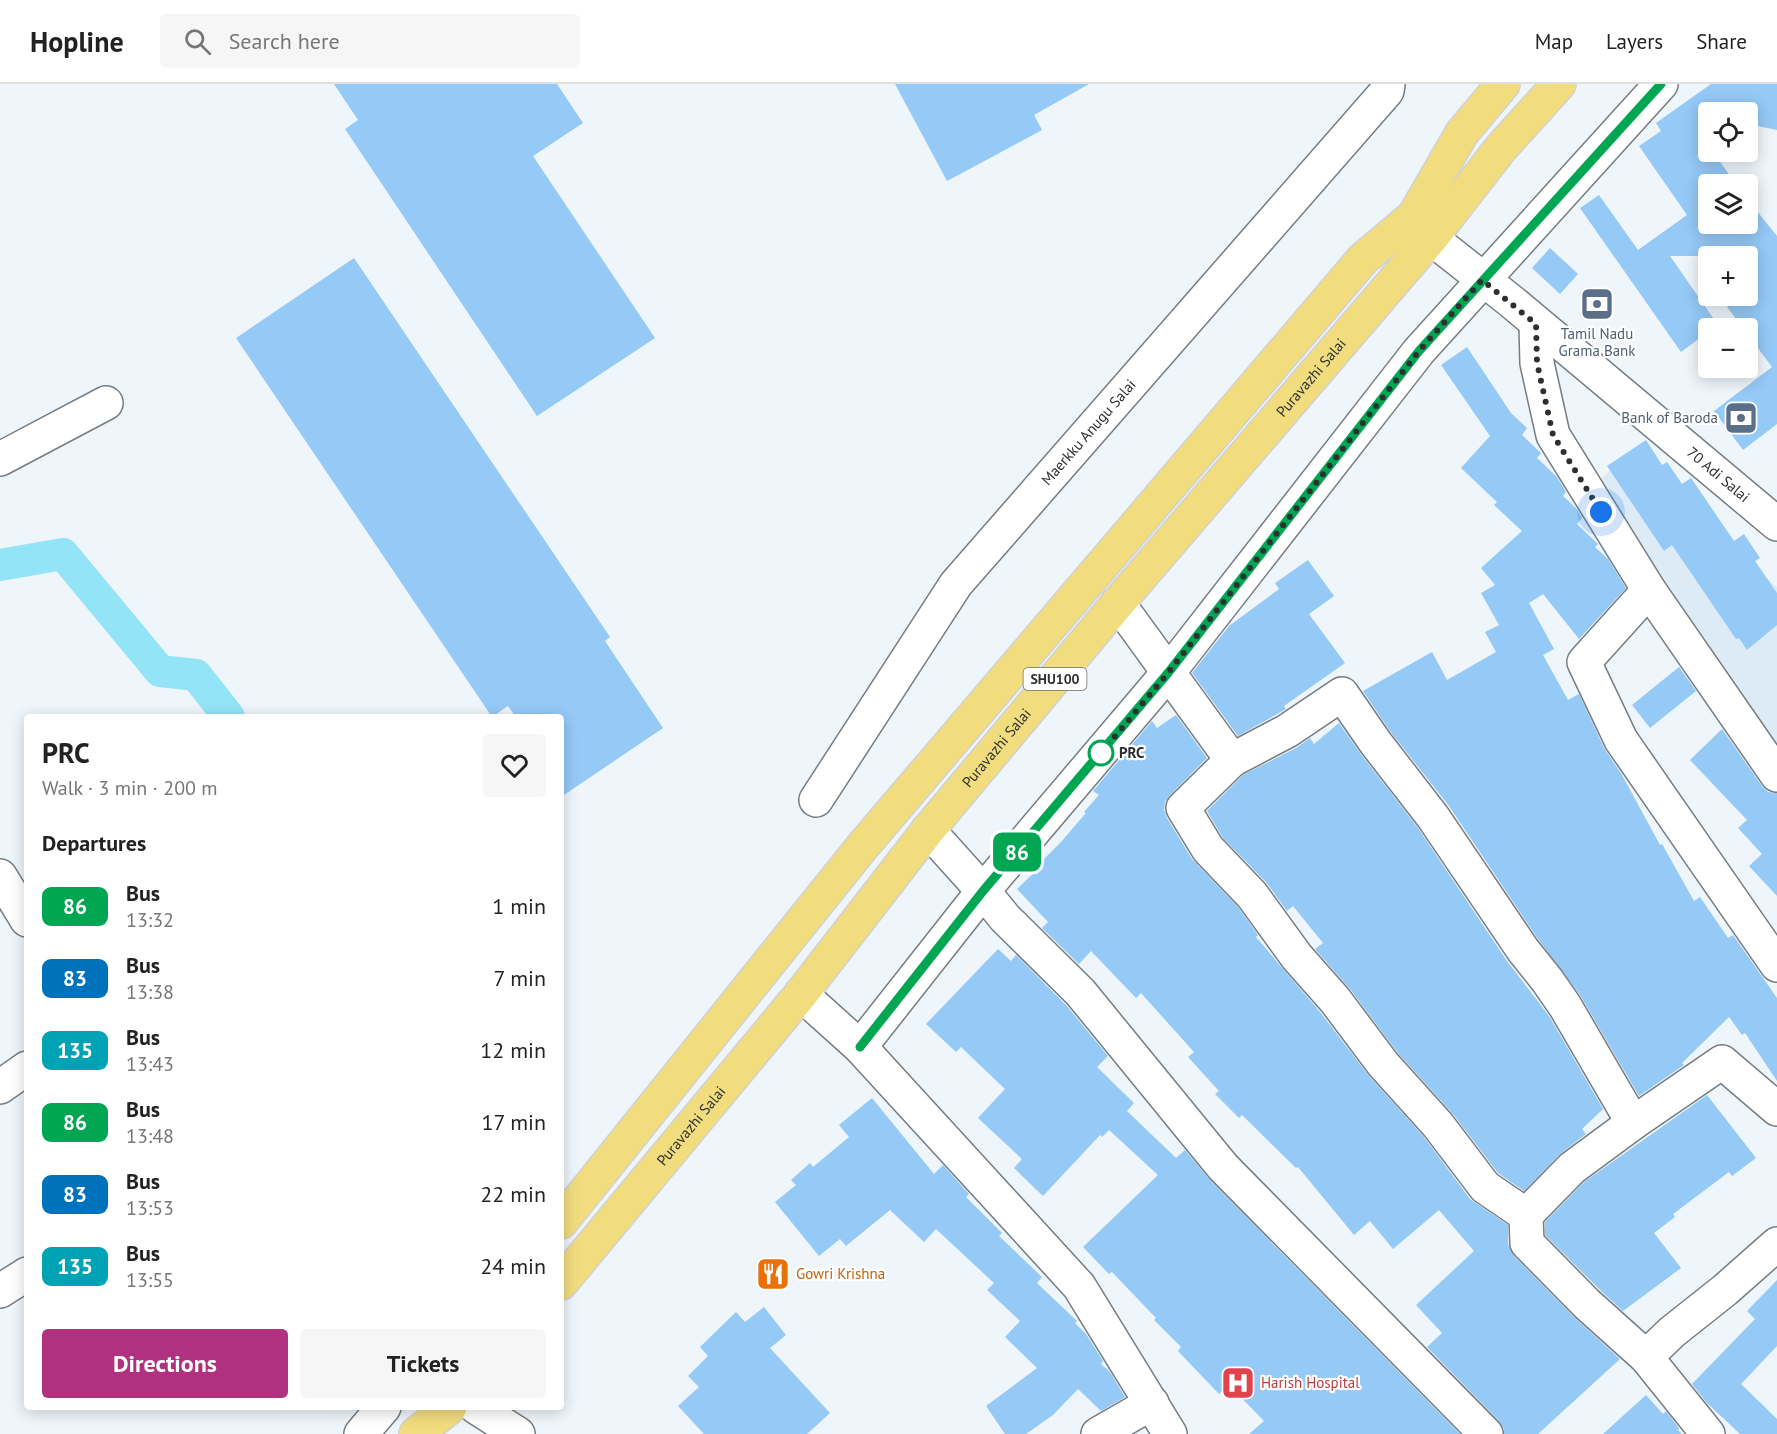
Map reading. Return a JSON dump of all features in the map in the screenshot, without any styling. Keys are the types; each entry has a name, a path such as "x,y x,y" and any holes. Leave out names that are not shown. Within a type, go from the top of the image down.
{"main road":[{"name":"Puravazhi Salai","path":"564,1218 862,847 1363,259 1423,227 1462,133 1503,84"},
{"name":"Puravazhi Salai","path":"564,1279 801,994 928,830 1118,603 1423,227 1501,148 1559,84"},
{"path":"416,1434 446,1410"}],"street":[{"name":"Maerkku Anugu Salai","path":"816,800 956,584 1387,92 1388,84"},
{"path":"860,1047 983,891 1168,673 1419,351 1661,84"},
{"name":"70 Adi Salai","path":"1423,227 1482,280 1777,524"},
{"path":"1536,324 1537,363 1553,435 1649,590 1777,775"},
{"path":"0,459 106,403"},
{"path":"1649,590 1584,662 1621,740 1777,965"},
{"path":"1118,603 1232,760"},
{"path":"1526,1215 1485,1187 1438,1125 1383,1064 1335,1000 1297,957 1252,895 1208,849 1184,808 1232,760 1287,731 1342,694 1375,742 1433,817 1523,950 1565,1006 1633,1123"},
{"path":"928,830 1005,918 1080,992 1223,1167 1486,1434"},
{"path":"0,876 24,915"},
{"path":"801,994 860,1047 1079,1286 1170,1434"},
{"path":"1708,1434 1646,1357 1587,1304 1527,1243 1526,1215 1572,1168 1722,1062 1777,1109"},
{"path":"0,1087 24,1070"},
{"path":"1646,1357 1672,1332 1725,1290 1777,1244"},
{"path":"0,1291 24,1276"},
{"path":"1098,1434 1152,1403"},
{"path":"361,1434 381,1410"},
{"path":"481,1410 518,1434"}],"shaded area":[{"path":"1639,446 1718,539 1777,587 1777,744 1596,483"}],"building":[{"path":"334,84 557,84 583,123 533,156 655,338 537,416 345,129 358,120"},
{"path":"895,84 1089,84 1034,115 1042,130 947,181"},
{"path":"1711,84 1777,84 1777,130 1758,126 1758,102 1698,102 1698,162 1720,162 1729,174 1698,174 1698,234 1758,234 1758,212 1777,236 1777,424 1743,450 1714,411 1772,367 1758,348 1758,318 1735,318 1727,307 1758,306 1758,246 1698,246 1698,256 1670,256 1698,296 1698,306 1705,306 1713,318 1698,318 1698,339 1681,352 1580,208 1599,195 1638,250 1687,215 1639,146 1661,131 1656,123"},
{"path":"1550,248 1578,274 1560,294 1532,268"},
{"path":"354,258 610,637 605,641 663,728 564,795 564,714 514,714 508,706 496,714 490,714 236,338"},
{"path":"1467,347 1511,413 1527,428 1522,435 1541,453 1537,458 1557,477 1566,492 1563,496 1576,508 1582,518 1577,524 1598,544 1595,547 1608,559 1626,588 1579,639 1543,594 1529,603 1554,649 1543,655 1568,700 1579,694 1604,748 1622,775 1694,901 1700,897 1728,938 1733,935 1777,998 1777,1081 1745,1033 1742,1035 1729,1017 1682,1063 1684,1065 1639,1096 1580,995 1538,939 1449,806 1390,731 1363,691 1432,652 1447,680 1496,652 1485,632 1499,625 1481,593 1495,585 1481,568 1522,531 1494,505 1497,502 1461,468 1490,436 1441,365"},
{"path":"1646,440 1662,465 1667,462 1682,484 1691,478 1734,541 1744,534 1760,558 1755,561 1777,593 1777,625 1747,650 1739,638 1736,639 1672,545 1664,551 1607,466"},
{"path":"1308,560 1334,596 1309,614 1345,663 1284,706 1286,709 1238,736 1192,673 1229,626 1279,589 1275,583"},
{"path":"1679,667 1696,691 1650,728 1632,705"},
{"path":"1176,715 1207,758 1165,802 1164,810 1167,818 1192,859 1238,907 1258,935 1256,937 1320,1012 1369,1076 1424,1137 1470,1199 1508,1225 1508,1244 1514,1256 1574,1317 1620,1359 1538,1434 1504,1434 1499,1421 1427,1347 1442,1333 1416,1305 1474,1251 1439,1210 1393,1249 1370,1221 1354,1235 1298,1167 1296,1168 1242,1115 1239,1118 1215,1094 1219,1091 1188,1057 1194,1052 1141,993 1136,998 1091,951 1079,964 1042,928 1048,922 1017,889 1041,866 1039,864 1086,813 1084,812 1099,795 1093,791 1152,721 1157,728"},
{"path":"1339,723 1418,828 1507,961 1549,1016 1603,1109 1582,1129 1586,1134 1559,1155 1524,1191 1498,1173 1453,1114 1397,1052 1350,989 1315,949 1323,943 1293,906 1287,911 1266,882 1223,838 1207,811 1243,775 1296,748 1310,738 1314,744"},
{"path":"1722,729 1762,786 1768,792 1777,793 1777,896 1749,866 1762,854 1738,828 1747,820 1690,760"},
{"path":"998,949 1011,961 1016,955 1066,1005 1108,1056 1097,1067 1134,1103 1127,1111 1176,1158 1185,1150 1210,1180 1460,1434 1249,1434 1264,1421 1229,1385 1219,1394 1178,1351 1181,1347 1154,1320 1156,1318 1112,1272 1109,1274 1083,1247 1158,1175 1109,1130 1102,1137 1100,1135 1043,1196 1014,1168 1022,1159 978,1118 1005,1089 961,1047 956,1052 926,1024"},
{"path":"1707,1095 1756,1158 1732,1176 1729,1172 1673,1214 1675,1217 1654,1233 1681,1268 1623,1311 1545,1235 1545,1222 1584,1182"},
{"path":"872,1098 934,1174 943,1165 969,1194 966,1197 1002,1233 999,1236 1042,1277 1037,1283 1077,1321 1075,1323 1086,1334 1103,1361 1101,1364 1110,1372 1125,1397 1101,1411 1078,1389 1053,1415 1026,1434 1005,1434 986,1406 1037,1368 1005,1337 1020,1321 987,1290 994,1283 936,1229 924,1242 890,1210 846,1246 840,1239 819,1256 775,1202 796,1185 791,1180 810,1163 813,1167 849,1137 839,1125"},
{"path":"1777,1280 1777,1346 1741,1384 1777,1419 1777,1434 1740,1434 1707,1403 1692,1384 1755,1319 1747,1311"},
{"path":"764,1307 786,1335 770,1348 830,1413 807,1434 704,1434 678,1406 699,1387 688,1376 708,1356 700,1347 736,1312 745,1322"},
{"path":"1646,1395 1663,1414 1666,1411 1682,1434 1603,1434"}],"waterway":[{"path":"0,565 63,554 160,671 196,675 227,714"}],"bus line":[{"name":"86","path":"860,1047 983,891 1168,673 1419,351 1661,84"}],"place":[{"name":"Tamil Nadu Grama Bank","path":"1597,304"},
{"name":"Bank of Baroda","path":"1741,418"},
{"name":"PRC","path":"1101,753"},
{"name":"Gowri Krishna","path":"773,1274"},
{"name":"Harish Hospital","path":"1238,1383"}],"route":[{"path":"1101,753 1168,673 1419,351 1482,280 1512,302 1536,324 1537,363 1553,435 1601,512"}]}
